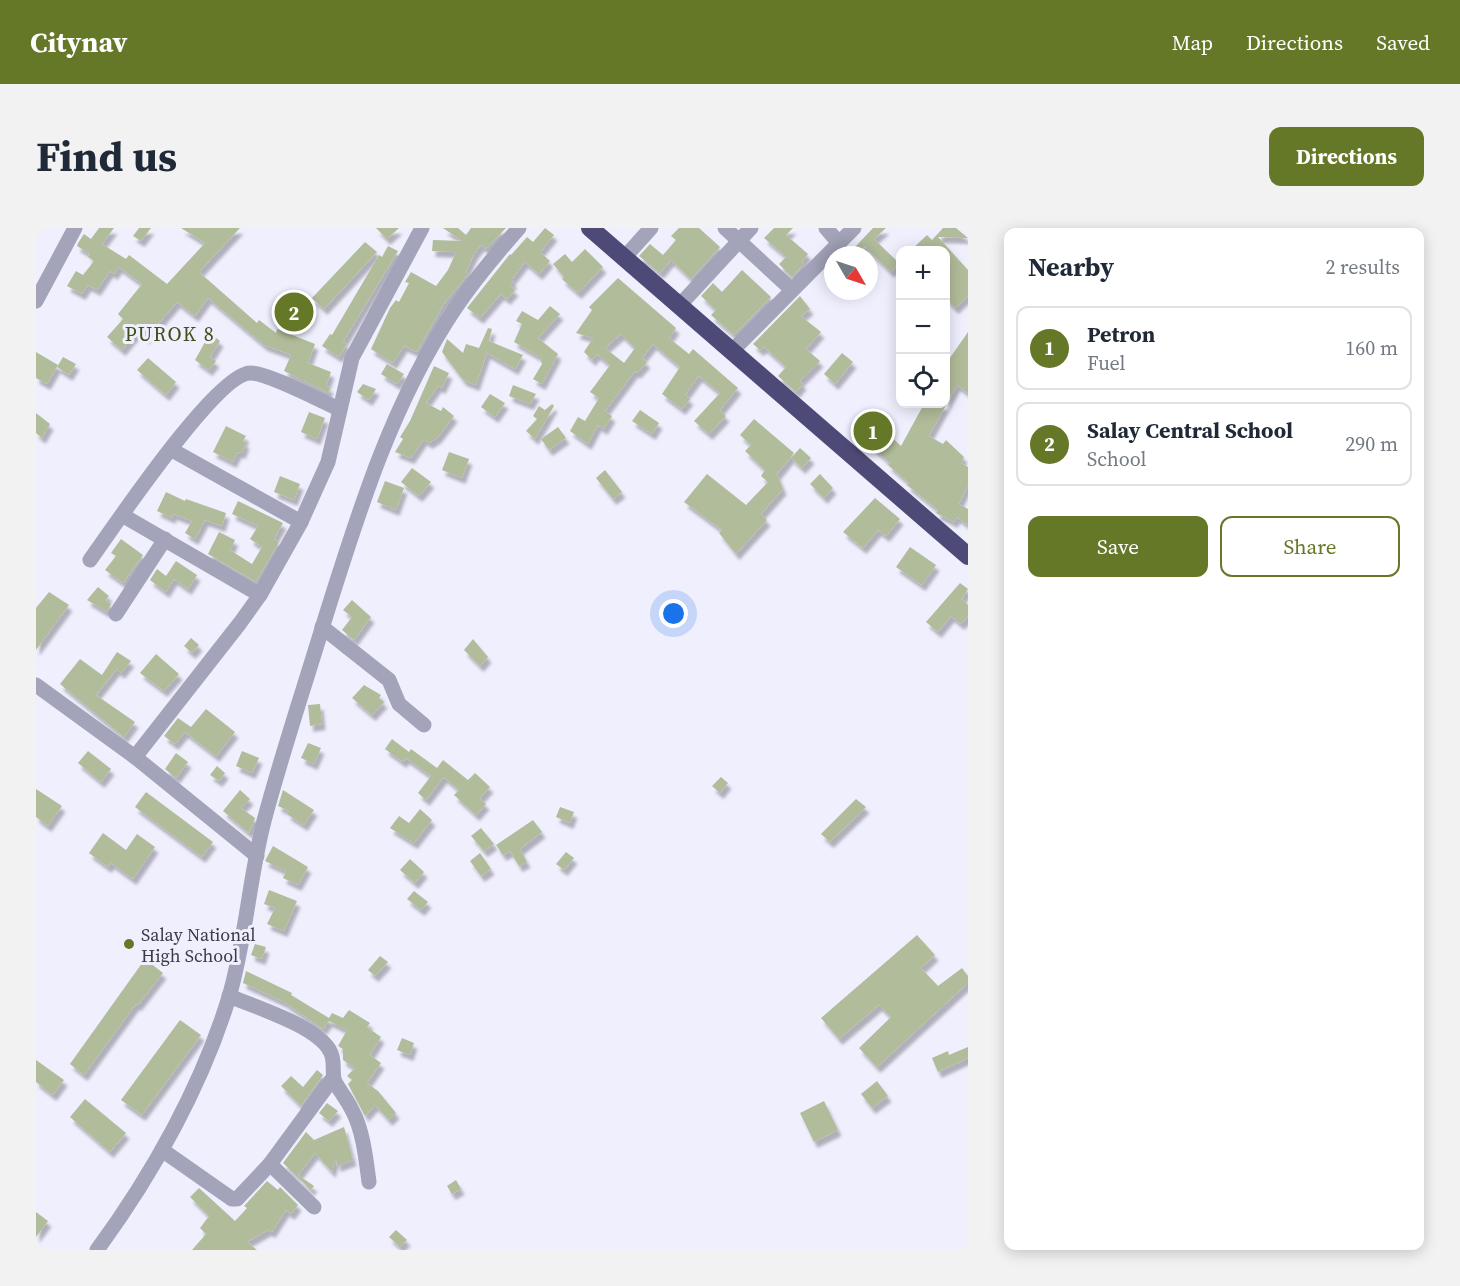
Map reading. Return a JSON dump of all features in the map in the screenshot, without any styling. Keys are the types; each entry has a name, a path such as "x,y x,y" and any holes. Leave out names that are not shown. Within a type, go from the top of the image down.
{"highway":[{"path":"590,228 968,556"}],"street":[{"path":"36,301 75,228"},
{"path":"135,757 260,595 301,522 328,462 352,358 422,228"},
{"path":"98,1250 126,1211 162,1150 187,1101 229,996 257,856 290,726 382,450 401,405 456,307 519,228"},
{"path":"624,258 651,228"},
{"path":"725,228 791,289"},
{"path":"679,306 752,228"},
{"path":"826,228 838,242"},
{"path":"731,352 854,228"},
{"path":"90,560 122,514 209,402 243,374 256,373 339,409"},
{"path":"172,450 301,522"},
{"path":"122,514 260,595"},
{"path":"116,614 165,539"},
{"path":"322,627 389,680 399,704 424,725"},
{"path":"36,685 135,757 257,856"},
{"path":"162,1150 234,1199 240,1197 270,1164 333,1078 334,1060 324,1042 290,1022 229,996"},
{"path":"333,1078 353,1111 360,1133 369,1182"},
{"path":"270,1164 314,1207"}],"building":[{"path":"99,228 114,228 102,244 126,259 129,255 167,284 205,243 181,228 240,228 199,272 257,323 259,320 276,333 277,329 315,344 308,363 331,372 326,386 330,387 328,393 284,371 291,355 264,345 208,298 195,316 177,302 146,338 138,331 122,350 107,337 123,319 118,314 142,284 119,267 114,274 110,271 97,290 88,285 82,294 67,286 76,271 83,275 94,261 88,257 90,254 77,246 84,234 91,239"},
{"path":"139,228 151,228 141,241 133,236"},
{"path":"376,228 399,228 387,239"},
{"path":"443,228 458,228 466,235 471,228 506,228 486,249 481,245 474,254 466,272 468,274 443,305 417,352 404,346 393,363 371,349 390,308 396,300 399,302 409,283 405,282 411,272 436,286 448,270 456,252 432,251 433,240 462,241"},
{"path":"545,228 554,235 540,252 550,261 539,274 525,262 511,280 514,282 510,286 515,290 507,299 501,294 480,318 467,308 510,254 527,237 533,242"},
{"path":"679,228 699,228 720,247 691,279 671,260 660,273 639,256 650,244 663,255 676,240 671,236"},
{"path":"774,228 793,228 786,235 808,254 802,262 804,264 792,277 779,264 786,257 764,238"},
{"path":"873,228 886,228 874,239 896,260 896,266 891,272 878,260 878,246 856,246"},
{"path":"943,228 956,228 968,238 938,237 946,246 915,246 927,235 932,240"},
{"path":"365,242 377,252 324,309 312,298"},
{"path":"388,246 398,251 343,342 347,344 339,357 322,346 330,334 332,335 379,255 382,257"},
{"path":"585,249 603,267 578,293 562,279 564,277 553,264 565,254 572,262"},
{"path":"950,250 968,270 968,296 955,308 950,303"},
{"path":"742,270 771,297 734,335 711,315 716,310 701,296 713,283 722,292"},
{"path":"618,278 676,328 669,338 689,354 693,349 738,388 720,410 726,416 709,434 694,421 720,393 699,376 685,395 690,399 682,409 662,394 680,367 653,344 642,358 647,362 637,373 635,371 605,411 612,416 604,429 598,425 588,444 570,431 578,417 585,421 599,398 590,392 610,365 597,354 592,360 584,352 593,338 576,333 592,310 589,307","holes":["621,334 635,348 624,363 605,348"]},
{"path":"800,296 810,309 801,316 821,332 806,349 820,361 800,381 803,384 796,392 778,376 786,367 764,347 760,350 753,344"},
{"path":"550,306 560,314 538,338 558,354 542,384 533,379 542,364 540,357 514,342 522,324 516,321 522,311 538,320"},
{"path":"488,328 492,329 489,341 523,355 515,369 487,353 476,385 463,380 442,352 447,339 463,353 466,344 479,348"},
{"path":"968,332 968,393 957,385 950,398 950,358"},
{"path":"210,333 220,341 210,357 216,361 209,370 195,360"},
{"path":"36,352 58,365 47,384 36,378"},
{"path":"842,353 853,362 835,384 824,374"},
{"path":"63,357 76,364 69,375 57,367"},
{"path":"148,358 176,382 166,395 137,370"},
{"path":"387,364 404,374 397,384 381,374"},
{"path":"434,366 449,373 442,388 438,386 426,403 441,411 443,407 454,416 438,437 429,443 424,439 411,458 395,452 403,439 400,437 410,421"},
{"path":"363,384 376,389 369,400 357,392"},
{"path":"513,385 536,394 530,404 509,396"},
{"path":"490,394 505,403 495,417 481,407"},
{"path":"552,404 554,406 535,439 526,431 537,419 533,416 539,406 545,410"},
{"path":"922,408 944,408 929,436 943,444 946,440 964,457 961,463 968,467 968,485 959,504 968,509 968,525 957,517 954,522 936,513 938,510 907,485 909,483 871,446 884,430 901,446"},
{"path":"640,410 659,423 652,434 632,421"},
{"path":"309,412 325,418 317,439 301,432"},
{"path":"36,413 50,424 42,438 36,433"},
{"path":"754,419 794,453 777,474 783,489 761,514 767,520 736,554 719,533 722,530 684,502 707,474 746,505 768,482 761,476 765,470 745,451 751,445 740,435"},
{"path":"226,426 246,436 242,453 238,452 233,462 213,452"},
{"path":"558,427 566,438 549,450 541,439"},
{"path":"800,448 811,458 802,468 791,458"},
{"path":"449,452 469,459 462,478 442,470"},
{"path":"412,468 431,482 419,496 401,482"},
{"path":"605,470 622,492 613,499 596,478"},
{"path":"820,474 833,488 824,498 810,484"},
{"path":"280,476 300,484 294,500 274,492"},
{"path":"385,481 404,488 396,510 377,502"},
{"path":"166,492 185,501 186,499 226,513 222,526 205,520 195,539 185,533 192,521 173,514 172,518 157,511"},
{"path":"875,498 900,519 886,536 878,530 863,548 843,532"},
{"path":"238,501 283,523 274,539 279,542 256,582 208,554 219,532 235,540 230,550 252,564 262,547 250,539 258,526 232,514"},
{"path":"121,539 143,555 123,583 105,570 116,556 111,553"},
{"path":"910,547 936,565 922,585 896,567"},
{"path":"176,561 197,575 188,589 174,579 166,592 150,580 157,569 166,576"},
{"path":"960,583 968,589 962,599 968,605 968,616 961,624 951,616 938,632 926,622"},
{"path":"98,587 109,596 105,600 111,604 107,612 87,600"},
{"path":"49,592 69,605 36,650 36,608"},
{"path":"352,600 371,617 354,640 342,630 352,617 343,610"},
{"path":"191,638 199,645 192,653 184,646"},
{"path":"473,639 488,657 480,666 464,650"},
{"path":"117,652 131,661 121,673 117,669 96,695 135,722 124,737 60,684 80,659 102,675"},
{"path":"156,654 179,674 164,691 140,673"},
{"path":"364,685 381,695 379,698 384,702 372,715 352,698"},
{"path":"320,704 322,724 310,726 308,705"},
{"path":"206,709 235,732 216,756 185,732 175,744 164,736 178,718 191,727"},
{"path":"392,739 409,752 411,749 437,768 443,760 468,780 475,773 490,787 480,798 486,804 476,815 454,795 459,790 444,777 426,800 418,793 431,776 406,758 403,762 385,749"},
{"path":"308,743 321,748 314,764 301,758"},
{"path":"88,751 111,769 101,782 78,763"},
{"path":"242,751 259,758 252,773 236,766"},
{"path":"176,753 188,762 176,778 165,769"},
{"path":"217,766 225,773 219,781 210,775"},
{"path":"721,777 728,783 720,793 712,786"},
{"path":"36,789 62,806 48,826 36,817"},
{"path":"240,790 250,799 241,808 255,818 249,833 223,811"},
{"path":"283,790 314,810 304,825 287,814 289,811 278,806"},
{"path":"146,792 213,842 202,857 135,807"},
{"path":"856,799 866,807 830,842 821,834"},
{"path":"560,807 574,812 570,823 556,817"},
{"path":"420,809 432,820 414,843 390,828 399,816 409,823"},
{"path":"533,820 542,832 520,849 527,862 519,866 510,851 503,855 496,845"},
{"path":"481,828 494,844 484,851 471,836"},
{"path":"103,833 126,850 137,834 155,847 133,879 111,863 108,867 89,853"},
{"path":"273,846 308,867 298,885 283,878 286,871 265,861"},
{"path":"566,852 574,858 564,870 556,864"},
{"path":"480,853 491,869 481,876 470,861"},
{"path":"410,859 424,872 415,883 400,870"},
{"path":"269,890 297,901 284,931 267,924 275,908 264,904"},
{"path":"414,891 428,902 421,910 407,899"},
{"path":"917,935 935,955 921,968 938,986 962,968 968,976 968,983 877,1067 859,1048 891,1017 879,1005 839,1039 821,1018"},
{"path":"255,944 266,947 262,959 251,955"},
{"path":"380,956 388,962 375,976 368,970"},
{"path":"145,959 163,973 138,1005 136,1004 84,1075 70,1064"},
{"path":"246,971 292,993 291,995 329,1018 332,1013 343,1018 349,1010 370,1023 367,1027 381,1037 370,1055 381,1063 367,1083 378,1091 396,1113 389,1120 375,1105 365,1116 348,1084 352,1080 347,1076 355,1068 343,1060 343,1049 338,1046 347,1030 329,1021 323,1029 284,1002 243,983"},
{"path":"180,1020 201,1035 142,1115 121,1100"},
{"path":"402,1038 414,1043 410,1055 397,1050"},
{"path":"968,1047 968,1058 938,1072 932,1058 948,1051 949,1055"},
{"path":"36,1060 64,1080 53,1095 36,1082"},
{"path":"317,1070 323,1075 301,1106 281,1086 291,1076 303,1087"},
{"path":"877,1081 888,1096 872,1108 861,1094"},
{"path":"85,1099 126,1133 110,1152 70,1117"},
{"path":"824,1101 838,1130 814,1142 800,1113"},
{"path":"327,1103 338,1111 329,1121 319,1113"},
{"path":"344,1127 353,1160 337,1166 336,1158 332,1172 315,1153 298,1175 314,1186 311,1190 283,1163 306,1132 314,1140"},
{"path":"456,1180 461,1189 452,1194 447,1186"},
{"path":"267,1181 278,1190 280,1187 298,1205 291,1214 286,1210 272,1232 268,1230 247,1242 257,1250 192,1250 206,1234 200,1228 209,1216 190,1197 199,1188 235,1221 247,1208 244,1206"},
{"path":"36,1212 48,1221 36,1237"},
{"path":"396,1230 407,1240 400,1247 389,1237"}],"place":[{"name":"Salay Central School","path":"294,312"},
{"name":"Petron","path":"873,431"},
{"name":"Salay National High School","path":"129,944"}],"district":[{"name":"PUROK 8","path":"170,334"}]}
